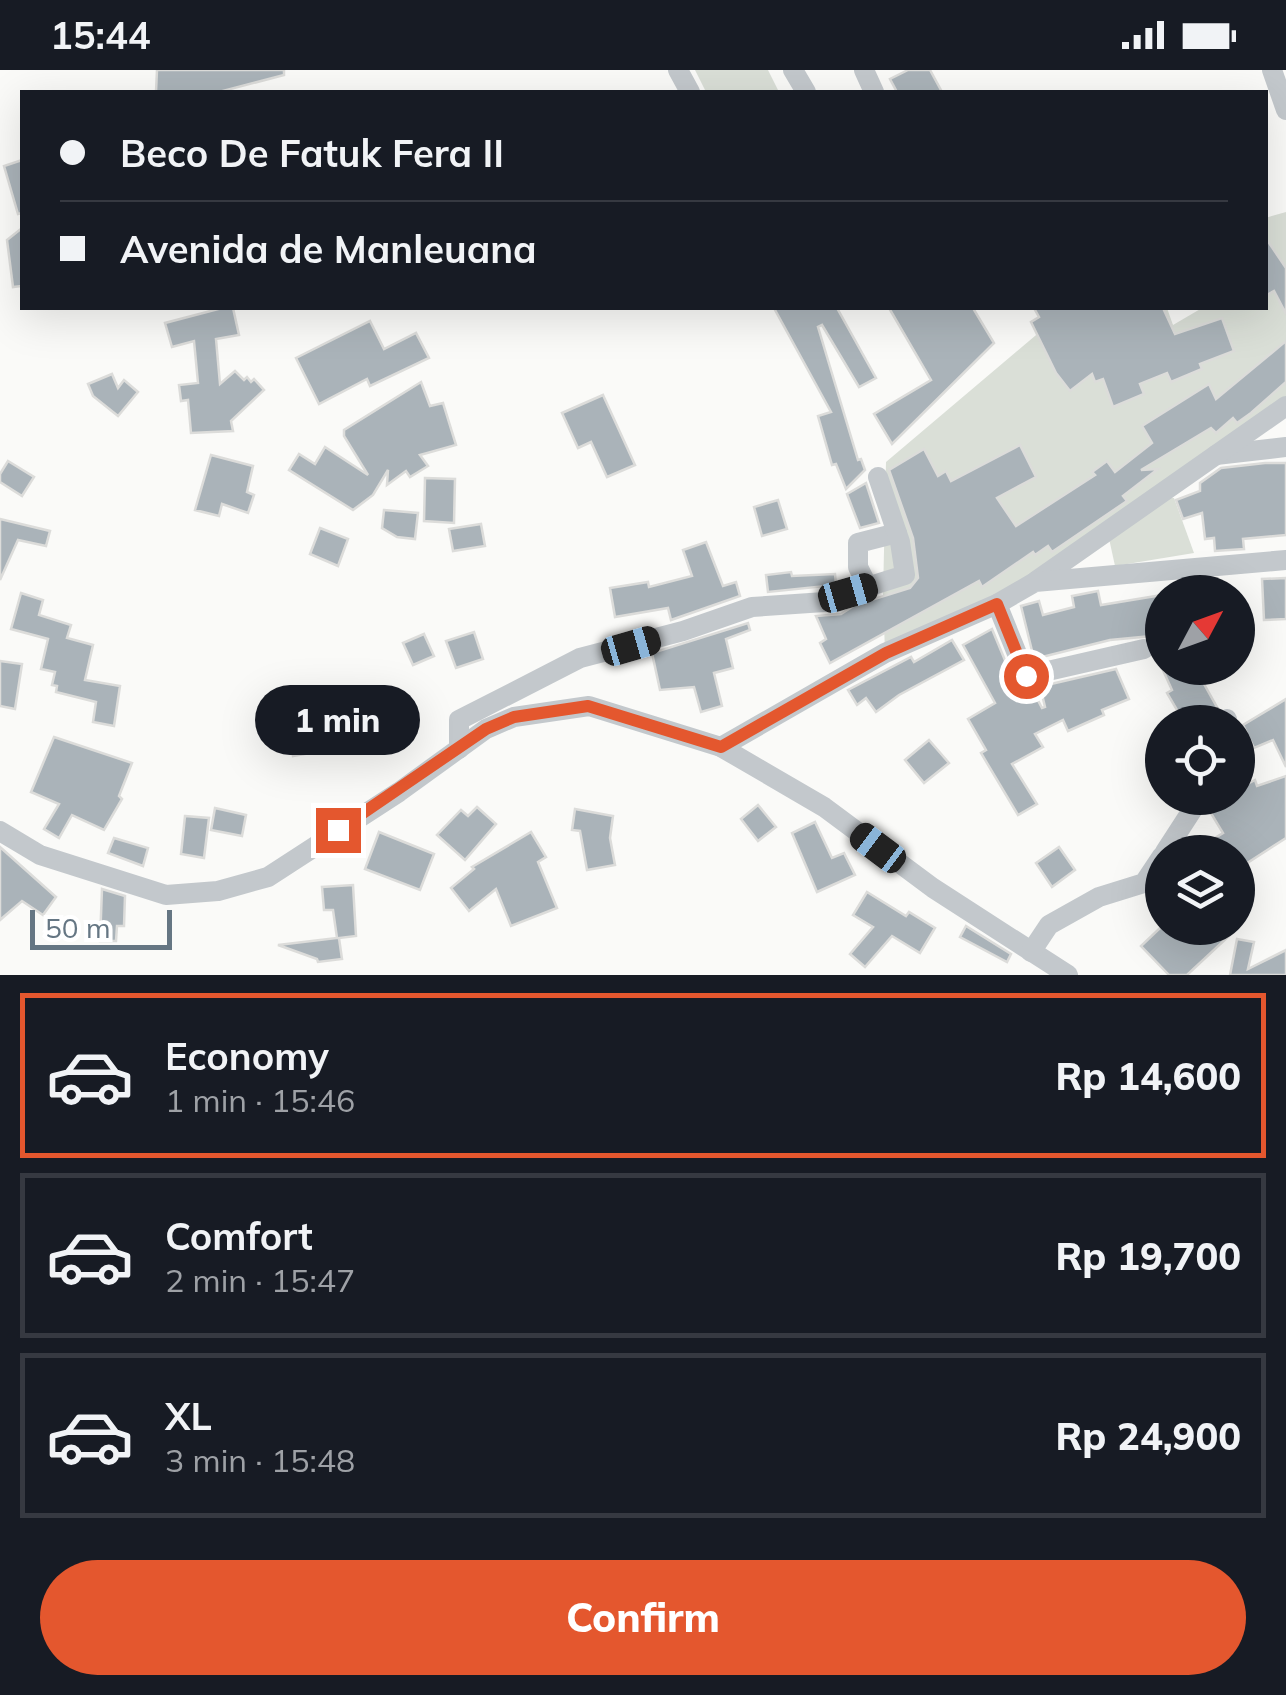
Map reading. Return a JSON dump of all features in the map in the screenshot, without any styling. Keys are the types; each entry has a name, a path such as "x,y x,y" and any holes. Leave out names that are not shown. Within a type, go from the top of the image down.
{"street":[{"path":"1272,70 1286,110"},
{"path":"721,747 886,653 997,604 1035,582 1286,406"},
{"path":"1214,455 1286,447"},
{"path":"459,748 459,720 580,658 683,631 752,607 839,601 848,593 905,575 897,533 878,476"},
{"path":"868,587 858,567 858,543 897,533"},
{"path":"1035,582 1286,560"},
{"path":"997,604 1026,676 1144,649"},
{"path":"0,830 40,856 166,894 218,892 268,877 486,729 514,717 588,706 721,747 824,808 933,888 1068,975"},
{"path":"1032,952 1048,925 1099,897 1145,882"}],"shaded area":[{"path":"695,70 768,70 778,90 705,90"},
{"path":"1286,212 1286,406 1035,582 885,653 886,462 1066,310 1168,310 1173,325 1199,310 1268,310 1268,217"},
{"path":"1167,498 1174,498 1194,553 1115,566 1108,534"}],"building":[{"path":"157,70 284,70 284,75 227,90 156,90"},
{"path":"908,70 930,70 941,90 896,90 890,79"},
{"path":"20,161 20,214 18,214 4,166"},
{"path":"20,230 20,286 13,287 7,240"},
{"path":"1268,241 1286,268 1286,314 1274,291 1268,294"},
{"path":"214,310 233,310 239,335 216,339 220,384 235,371 244,380 254,379 264,390 231,421 233,431 191,433 188,400 181,401 179,385 198,383 194,341 172,347 165,323"},
{"path":"775,310 838,310 876,378 859,387 822,325 818,327 858,460 861,459 865,470 846,489 836,464 832,465 818,416 831,412"},
{"path":"890,310 974,310 994,343 892,444 874,414 931,380"},
{"path":"1035,310 1164,310 1175,334 1222,318 1234,351 1200,364 1202,369 1171,382 1167,373 1140,384 1144,394 1113,407 1103,379 1095,382 1092,374 1070,391 1056,373 1031,322 1039,317"},
{"path":"370,321 384,349 416,333 429,358 370,386 367,379 319,404 296,358"},
{"path":"1286,341 1286,382 1237,423 1233,418 1216,433 1211,428 1141,470 1158,469 1123,496 1127,501 1052,552 1048,546 1035,555 1033,552 982,587 979,581 830,663 820,643 826,639 816,616 841,614 855,605 910,588 918,578 913,538 889,470 924,449 938,476 946,471 951,481 1020,445 1036,477 997,498 1016,526 1095,475 1092,472 1107,461 1115,472 1152,443 1142,426 1209,384 1216,399"},
{"path":"112,374 118,388 124,380 138,392 118,416 93,396 88,384"},
{"path":"421,382 430,406 443,403 456,445 420,455 428,466 410,477 406,471 387,485 388,470 373,495 353,510 289,470 299,454 315,464 325,447 368,475 344,430"},
{"path":"603,395 635,465 607,477 591,442 578,448 562,413"},
{"path":"211,455 253,466 247,492 254,495 248,513 222,504 219,516 195,510"},
{"path":"8,461 34,477 22,496 0,482"},
{"path":"1286,463 1286,535 1243,539 1244,549 1215,551 1214,538 1205,539 1202,513 1183,519 1176,500 1200,491 1200,483 1221,468"},
{"path":"425,478 455,479 454,523 424,521"},
{"path":"866,483 879,523 860,528 847,494"},
{"path":"778,500 787,529 762,536 754,507"},
{"path":"384,510 418,513 415,539 397,537 382,528"},
{"path":"0,519 50,531 46,546 18,540 0,580"},
{"path":"481,524 485,546 453,551 449,529"},
{"path":"320,528 348,539 338,566 310,554"},
{"path":"706,542 723,586 736,582 740,596 671,620 668,608 615,617 610,588 648,582 649,587 692,576 683,550"},
{"path":"791,572 792,576 835,574 836,585 768,592 766,575"},
{"path":"1286,578 1286,619 1264,620 1262,579"},
{"path":"1098,591 1101,605 1145,598 1145,637 1110,640 1034,659 1021,606 1039,601 1043,615 1074,607 1072,596"},
{"path":"21,593 43,600 39,615 71,625 67,638 93,645 85,680 120,686 114,726 93,722 96,702 56,692 57,686 52,685 55,672 41,669 48,639 11,629"},
{"path":"748,623 750,630 726,639 733,668 714,673 722,706 701,712 694,687 660,690 652,653"},
{"path":"992,629 1014,682 1022,689 1032,689 1042,708 1045,707 1041,690 1051,684 1116,669 1129,699 1068,731 1063,720 1035,734 1043,747 1012,764 1037,804 1018,815 981,753 986,750 968,719 995,703 963,645"},
{"path":"474,632 483,659 456,668 446,641"},
{"path":"424,634 434,656 413,665 403,643"},
{"path":"952,640 964,660 876,712 866,698 857,705 848,690 911,657 914,662"},
{"path":"0,661 22,664 15,709 0,706"},
{"path":"1170,685 1205,685 1216,705 1174,705 1167,693 1172,690"},
{"path":"1286,699 1286,767 1273,740 1255,748 1255,718"},
{"path":"311,730 316,752 293,756 289,735"},
{"path":"54,737 132,763 119,796 122,799 104,830 72,815 59,838 44,829 59,804 31,792"},
{"path":"929,740 949,763 924,783 905,760"},
{"path":"1286,776 1286,838 1255,858 1255,835 1220,835 1223,833 1212,815 1255,815 1255,780 1257,786"},
{"path":"758,805 776,827 758,841 741,819"},
{"path":"477,807 496,824 465,860 437,835 461,810 468,816"},
{"path":"215,808 246,815 242,836 211,830"},
{"path":"575,809 613,816 610,838 615,865 587,870 580,831 572,830"},
{"path":"185,816 209,818 204,858 181,854"},
{"path":"815,822 832,858 844,853 855,875 817,892 792,833"},
{"path":"379,832 434,854 420,890 365,869"},
{"path":"531,832 546,857 538,862 557,908 511,926 496,889 469,911 451,888 472,867"},
{"path":"114,838 148,848 143,866 108,853"},
{"path":"0,847 56,897 43,915 22,901 0,920"},
{"path":"1059,847 1075,870 1052,887 1036,863"},
{"path":"353,885 356,936 339,938 342,959 318,962 278,945 337,938 333,910 324,910 322,887"},
{"path":"102,889 125,896 124,926 117,926 116,941 100,941"},
{"path":"867,892 935,928 920,953 892,936 865,967 850,954 873,927 853,915"},
{"path":"966,926 1011,954 1007,962 960,937"},
{"path":"1145,942 1219,945 1187,975 1169,975 1141,946"},
{"path":"1236,945 1253,945 1248,969 1286,950 1286,975 1230,975"}],"route":[{"path":"338,830 486,729 514,717 588,706 721,747 886,653 997,604 1026,676"}]}
